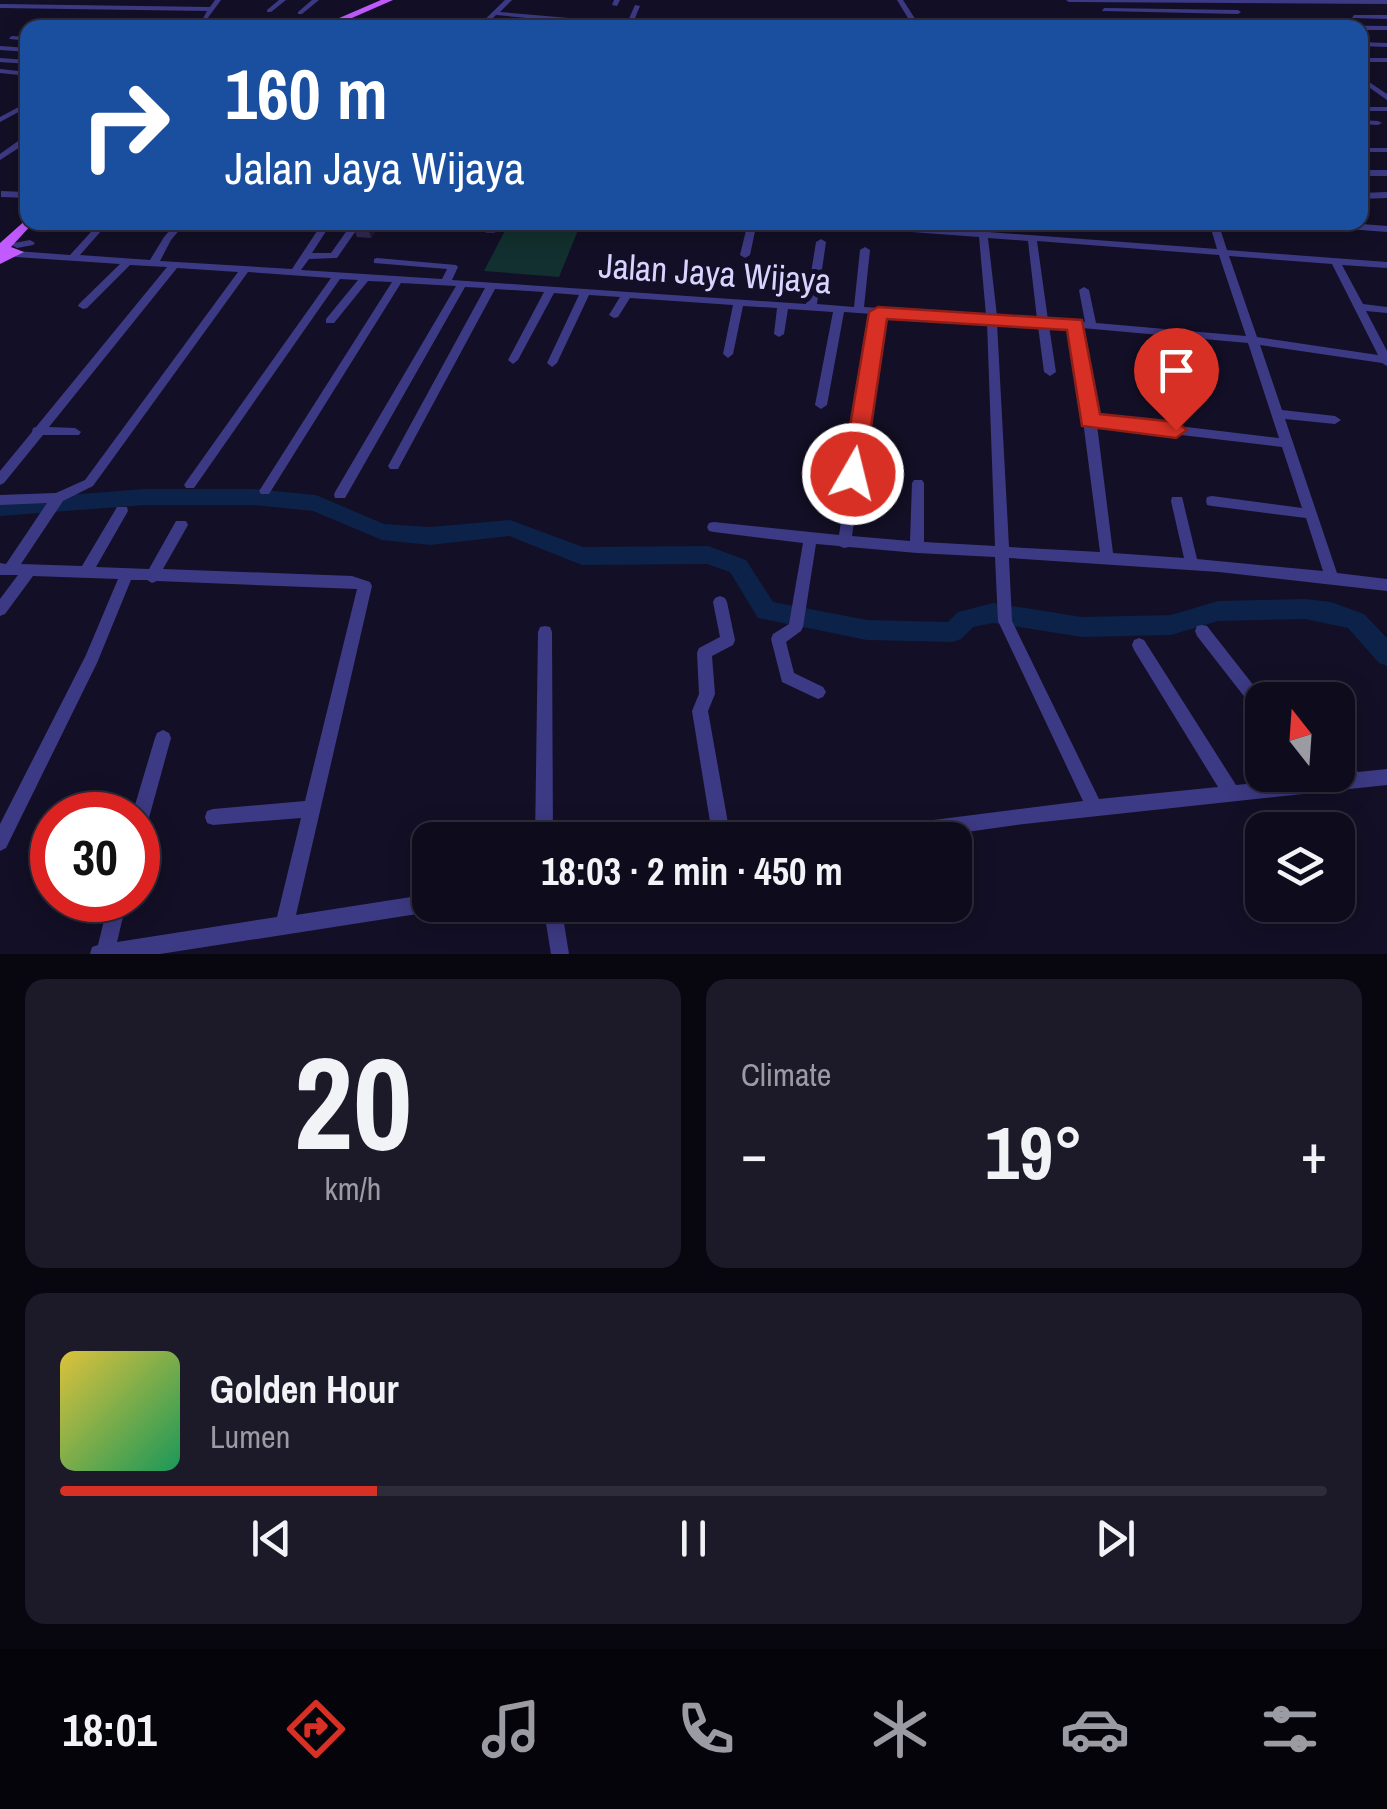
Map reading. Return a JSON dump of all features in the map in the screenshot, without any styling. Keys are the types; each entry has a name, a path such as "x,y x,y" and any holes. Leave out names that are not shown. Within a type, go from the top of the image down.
{"main road":[{"path":"345,20 388,0"},
{"path":"346,20 398,0"},
{"path":"9,253 23,230"},
{"path":"9,253 31,230"}],"street":[{"path":"204,20 218,0"},
{"path":"269,11 283,0"},
{"path":"300,13 316,0"},
{"path":"487,20 509,0"},
{"path":"1069,0 1387,2"},
{"path":"1100,0 1110,20"},
{"path":"1267,1 1291,20"},
{"path":"0,6 54,2 211,8"},
{"path":"631,20 637,6"},
{"path":"1104,10 1238,12"},
{"path":"494,13 543,20"},
{"path":"1354,17 1387,17"},
{"path":"12,38 20,38"},
{"path":"1368,122 1378,123"},
{"path":"72,259 98,230"},
{"path":"153,264 174,230"},
{"path":"294,274 323,230"},
{"path":"305,256 334,256 352,230"},
{"path":"744,256 750,230"},
{"path":"901,230 1387,265"},
{"path":"983,230 992,319 1004,614 1096,809"},
{"path":"1216,230 1332,576"},
{"path":"1032,241 1050,372"},
{"path":"811,307 821,242"},
{"path":"859,311 865,250"},
{"name":"Jalan Jaya Wijaya","path":"9,253 364,280 1076,324 1252,340 1387,361"},
{"path":"82,306 127,262"},
{"path":"378,262 453,267 445,284"},
{"path":"1336,262 1387,361"},
{"path":"0,480 174,265"},
{"path":"244,271 88,484 54,505 4,570 28,574 86,572 352,582 365,586 284,926"},
{"path":"190,485 336,278"},
{"path":"330,321 364,280"},
{"path":"265,492 397,282"},
{"path":"340,495 461,286"},
{"path":"394,466 492,287"},
{"path":"512,360 551,289"},
{"path":"1084,290 1091,326"},
{"path":"552,364 586,292"},
{"path":"614,315 627,294"},
{"path":"728,354 739,302"},
{"path":"779,334 783,306"},
{"path":"1361,307 1387,310"},
{"path":"821,405 839,310"},
{"path":"844,543 878,312"},
{"path":"1076,324 1107,558"},
{"path":"1276,414 1335,420"},
{"path":"1090,420 1286,443"},
{"path":"37,431 75,432"},
{"path":"917,548 918,483"},
{"path":"0,500 54,505"},
{"path":"1177,501 1192,565"},
{"path":"1212,502 1311,514"},
{"path":"86,572 122,511"},
{"path":"152,577 181,525"},
{"path":"714,527 844,543 1107,558 1332,576 1387,585"},
{"path":"810,540 798,618 778,639 785,674 818,692"},
{"path":"0,610 28,574"},
{"path":"0,842 92,658 126,576"},
{"path":"719,822 700,711 707,694 704,653 728,638 720,602"},
{"path":"1202,631 1245,686"},
{"path":"544,822 545,632"},
{"path":"1139,645 1230,792"},
{"path":"147,792 162,738"},
{"path":"1355,780 1387,777"},
{"path":"972,824 1245,790"},
{"path":"212,817 313,809"},
{"path":"111,922 102,954 412,906"},
{"path":"555,922 560,954"}],"green space":[{"path":"505,230 578,230 559,277 484,271"}],"waterway":[{"path":"0,508 145,497 253,497 316,503 382,532 430,536 510,528 582,556 708,555 738,566 766,611 867,630 953,632 966,619 993,613 1082,627 1171,625 1218,611 1305,609 1331,612 1356,621 1387,655"}],"route":[{"path":"853,474 878,312 1076,324 1090,420 1176,430"}]}
